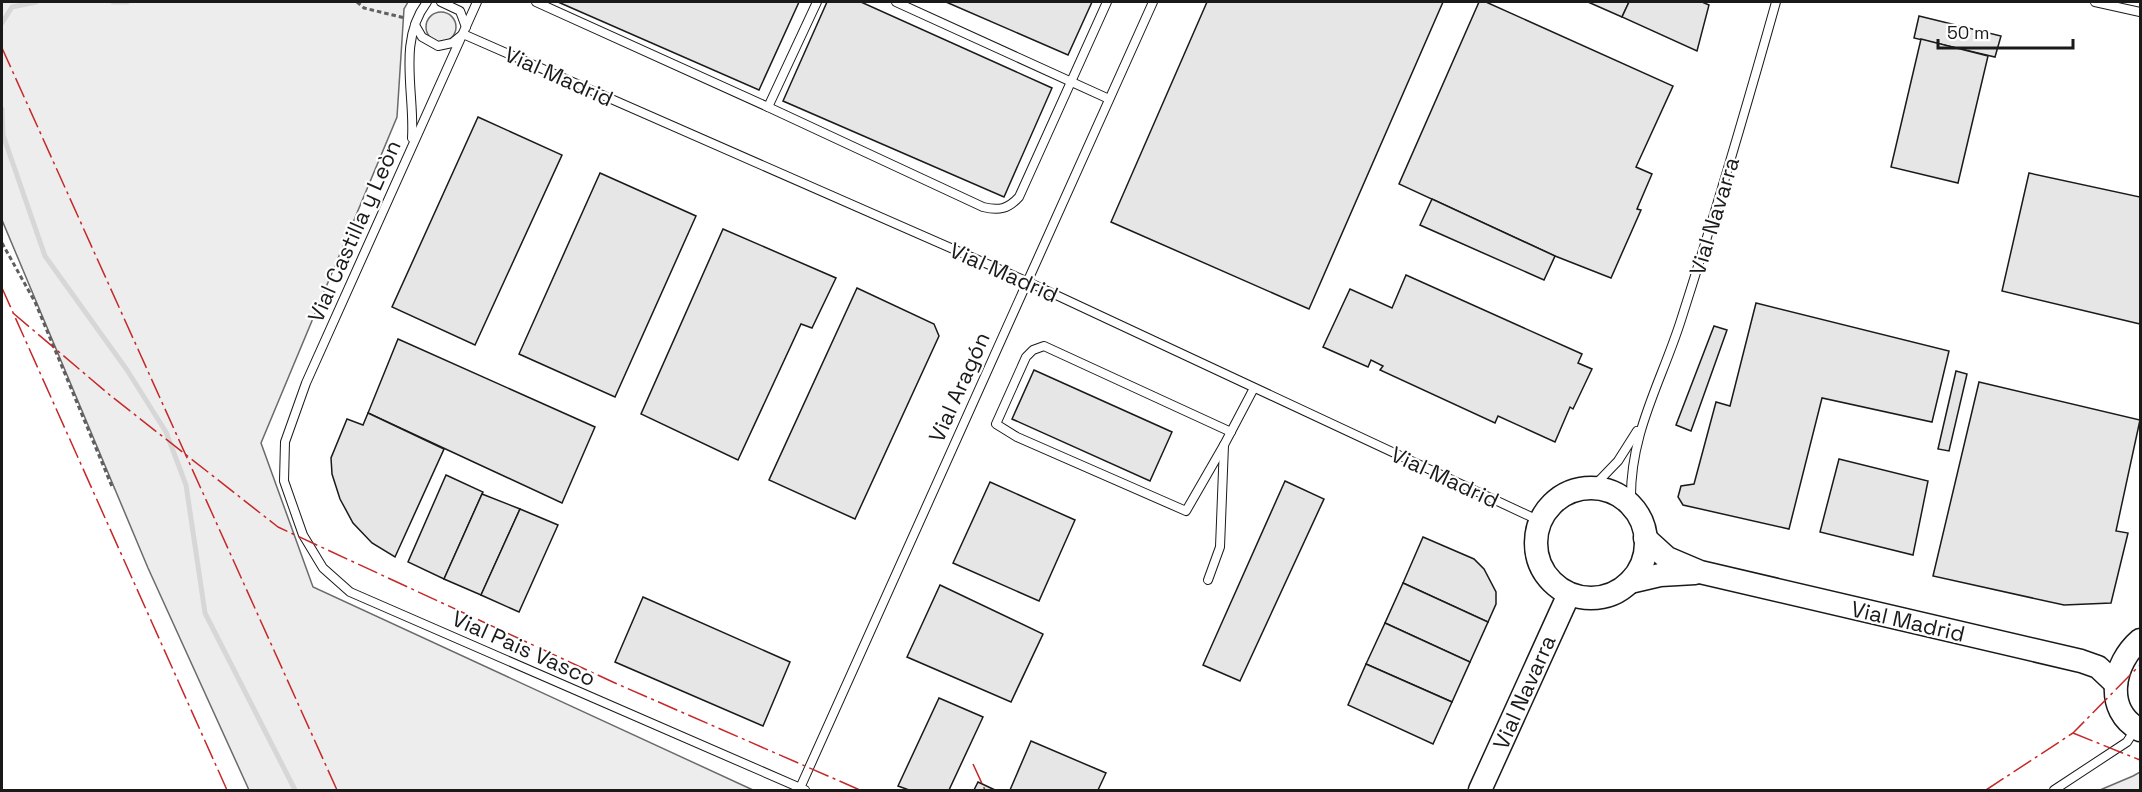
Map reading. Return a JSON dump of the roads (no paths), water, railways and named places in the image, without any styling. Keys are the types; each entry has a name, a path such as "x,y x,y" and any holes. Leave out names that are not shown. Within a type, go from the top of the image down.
{"street":[{"path":"1592,488 1610,491 1631,503 1640,519 1645,538 1645,556 1637,574 1630,582 1606,596 1587,598 1569,594 1551,581 1539,564 1535,542 1540,521 1552,504 1570,492 1592,488"},
{"name":"Vial Madrid","path":"1645,538 1667,558 1700,572 2081,661 2098,667 2116,684"},
{"name":"Vial Madrid","path":"1630,582 1660,575 1700,572"},
{"name":"Vial Navarra","path":"1480,790 1569,594"},
{"path":"2134,645 2117,669 2116,684 2122,711 2138,729"},
{"name":"Vial Madrid","path":"2081,661 2106,660 2134,645"}],"lane":[{"path":"414,22 422,37 438,46 452,43 464,31 460,11 441,2"},
{"name":"Vial Castilla y Leòn","path":"284,481 285,442 306,383 477,2"},
{"path":"536,2 983,207 997,210 1010,207 1019,197 1107,2"},
{"path":"768,107 817,2"},
{"path":"896,2 1108,99"},
{"name":"Vial Aragón","path":"802,789 1026,281 1153,2"},
{"name":"Vial Navarra","path":"1631,503 1630,478 1640,426 1679,326 1725,184 1776,2"},
{"path":"2095,2 2140,12"},
{"path":"411,148 413,126 410,64 414,22 427,3"},
{"name":"Vial Madrid","path":"464,31 1026,281 1540,521"},
{"path":"1232,432 1044,346 1033,350 1026,357 996,424 1017,437 1186,511 1232,432 1254,388"},
{"name":"Vial Navarra","path":"1592,488 1618,461 1640,426"},
{"path":"1208,580 1220,547 1224,445"},
{"name":"Vial Pais Vasco","path":"284,481 303,535 323,568 350,592 802,789"},
{"path":"2054,790 2127,742 2138,729"}],"waterway":[{"path":"2,23 12,7 36,2"},
{"path":"113,2 127,2"},
{"path":"2,109 3,135 45,256 127,370 166,432 186,485 205,613 295,790"}]}
